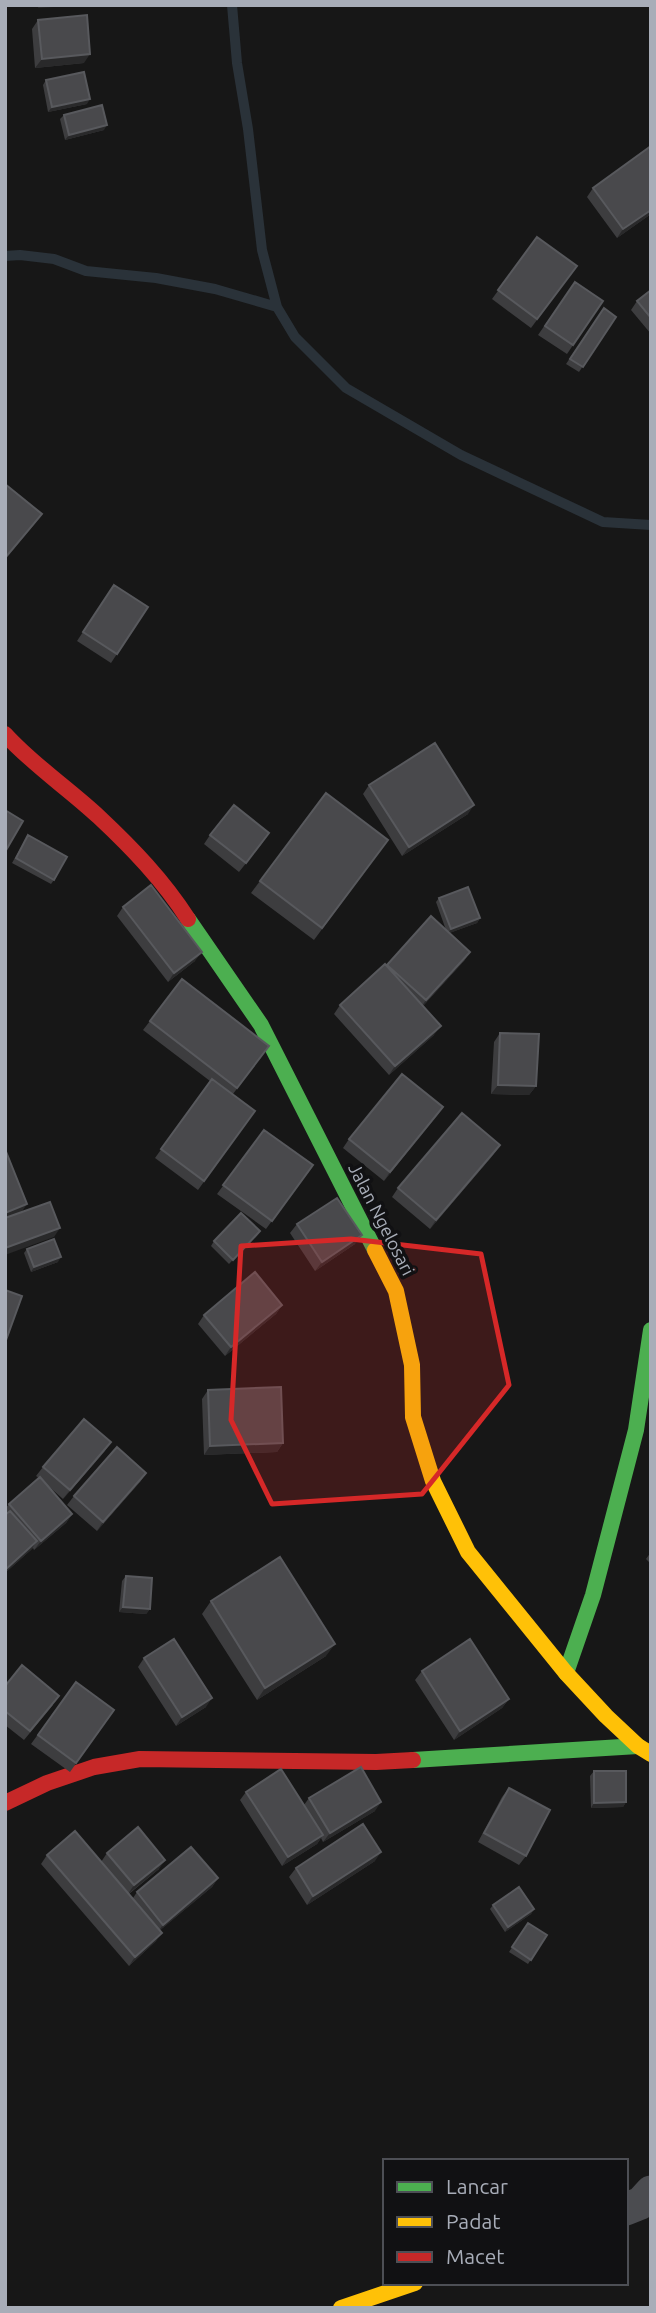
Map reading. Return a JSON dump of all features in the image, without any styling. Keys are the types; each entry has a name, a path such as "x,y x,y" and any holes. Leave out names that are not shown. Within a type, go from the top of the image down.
{"street":[{"name":"Jalan Ngelosari","path":"5,734 107,824 150,868 175,899 261,1025 396,1291 412,1365 413,1417 433,1481 468,1552 566,1673 606,1716 644,1750"},
{"path":"566,1673 593,1595 636,1430 651,1330"},
{"path":"5,1803 47,1783 94,1767 140,1759 376,1762 644,1750"},
{"path":"628,2208 641,2203 651,2192"},
{"path":"341,2308 409,2285"}],"highlighted area":[{"path":"351,1239 481,1254 509,1385 422,1494 272,1504 231,1420 241,1246"}],"building":[{"path":"87,15 90,54 42,59 38,20"},
{"path":"84,72 90,99 52,107 46,80"},
{"path":"102,105 107,125 69,135 64,115"},
{"path":"651,146 651,210 623,229 593,188"},
{"path":"537,237 577,266 537,319 498,290"},
{"path":"575,282 603,301 573,345 545,326"},
{"path":"651,290 651,318 637,301"},
{"path":"604,308 616,317 583,367 570,359"},
{"path":"5,484 42,514 5,558"},
{"path":"114,585 148,607 117,654 83,632"},
{"path":"435,743 474,805 409,847 369,785"},
{"path":"326,793 388,840 322,928 260,881"},
{"path":"234,805 269,833 246,863 210,835"},
{"path":"5,810 23,821 5,852"},
{"path":"28,835 67,857 54,880 16,858"},
{"path":"151,885 202,952 174,973 123,907"},
{"path":"468,887 480,918 451,929 439,898"},
{"path":"431,916 470,952 426,1000 387,965"},
{"path":"385,964 441,1026 395,1066 340,1005"},
{"path":"182,979 269,1046 237,1088 150,1021"},
{"path":"500,1033 539,1034 536,1086 498,1085"},
{"path":"402,1074 443,1107 390,1172 349,1139"},
{"path":"212,1079 255,1111 204,1181 161,1149"},
{"path":"462,1113 500,1145 436,1220 398,1188"},
{"path":"264,1130 313,1165 272,1221 223,1185"},
{"path":"5,1149 27,1204 5,1213"},
{"path":"337,1198 362,1235 322,1262 297,1224"},
{"path":"50,1202 60,1228 5,1248 5,1218"},
{"path":"241,1213 260,1231 233,1260 214,1241"},
{"path":"54,1239 61,1257 34,1267 27,1249"},
{"path":"255,1272 282,1305 231,1347 204,1315"},
{"path":"5,1290 22,1296 5,1343"},
{"path":"281,1387 283,1443 210,1446 208,1390"},
{"path":"84,1419 111,1442 70,1490 43,1467"},
{"path":"117,1447 146,1473 103,1522 74,1496"},
{"path":"40,1477 72,1514 41,1541 9,1504"},
{"path":"10,1511 37,1541 5,1570 5,1515"},
{"path":"280,1557 335,1644 265,1688 211,1601"},
{"path":"126,1576 152,1578 150,1609 123,1607"},
{"path":"174,1639 212,1698 182,1717 144,1658"},
{"path":"470,1639 509,1699 460,1731 422,1671"},
{"path":"22,1665 59,1696 30,1731 5,1711 5,1686"},
{"path":"76,1682 114,1710 76,1763 38,1735"},
{"path":"361,1767 381,1802 330,1833 309,1798"},
{"path":"281,1769 323,1835 288,1857 246,1792"},
{"path":"594,1771 626,1771 626,1802 594,1803"},
{"path":"509,1788 550,1810 526,1856 484,1833"},
{"path":"363,1824 381,1852 313,1896 296,1868"},
{"path":"138,1827 165,1860 134,1885 107,1853"},
{"path":"75,1831 162,1933 135,1957 47,1855"},
{"path":"191,1847 218,1878 163,1925 137,1892"},
{"path":"519,1887 534,1909 508,1927 493,1905"},
{"path":"528,1923 547,1935 531,1960 512,1947"}],"waterway":[{"path":"232,5 262,250 277,307 295,337 346,388 461,455 603,522 651,525"},
{"path":"5,256 54,259 86,271 156,278 215,289 277,307"}],"traffic: fast":[{"path":"188,919 261,1025 375,1250"},
{"path":"566,1673 593,1595 636,1430 651,1330"},
{"path":"413,1760 638,1746"}],"traffic: slow":[{"path":"375,1250 396,1291 412,1365 413,1417 433,1481 468,1552 566,1673 606,1716 638,1746 651,1754"},
{"path":"341,2308 409,2285"}],"traffic: jam":[{"path":"5,734 123,841 158,878 188,919"},
{"path":"5,1803 47,1783 94,1767 140,1759 376,1762 413,1760"}]}
